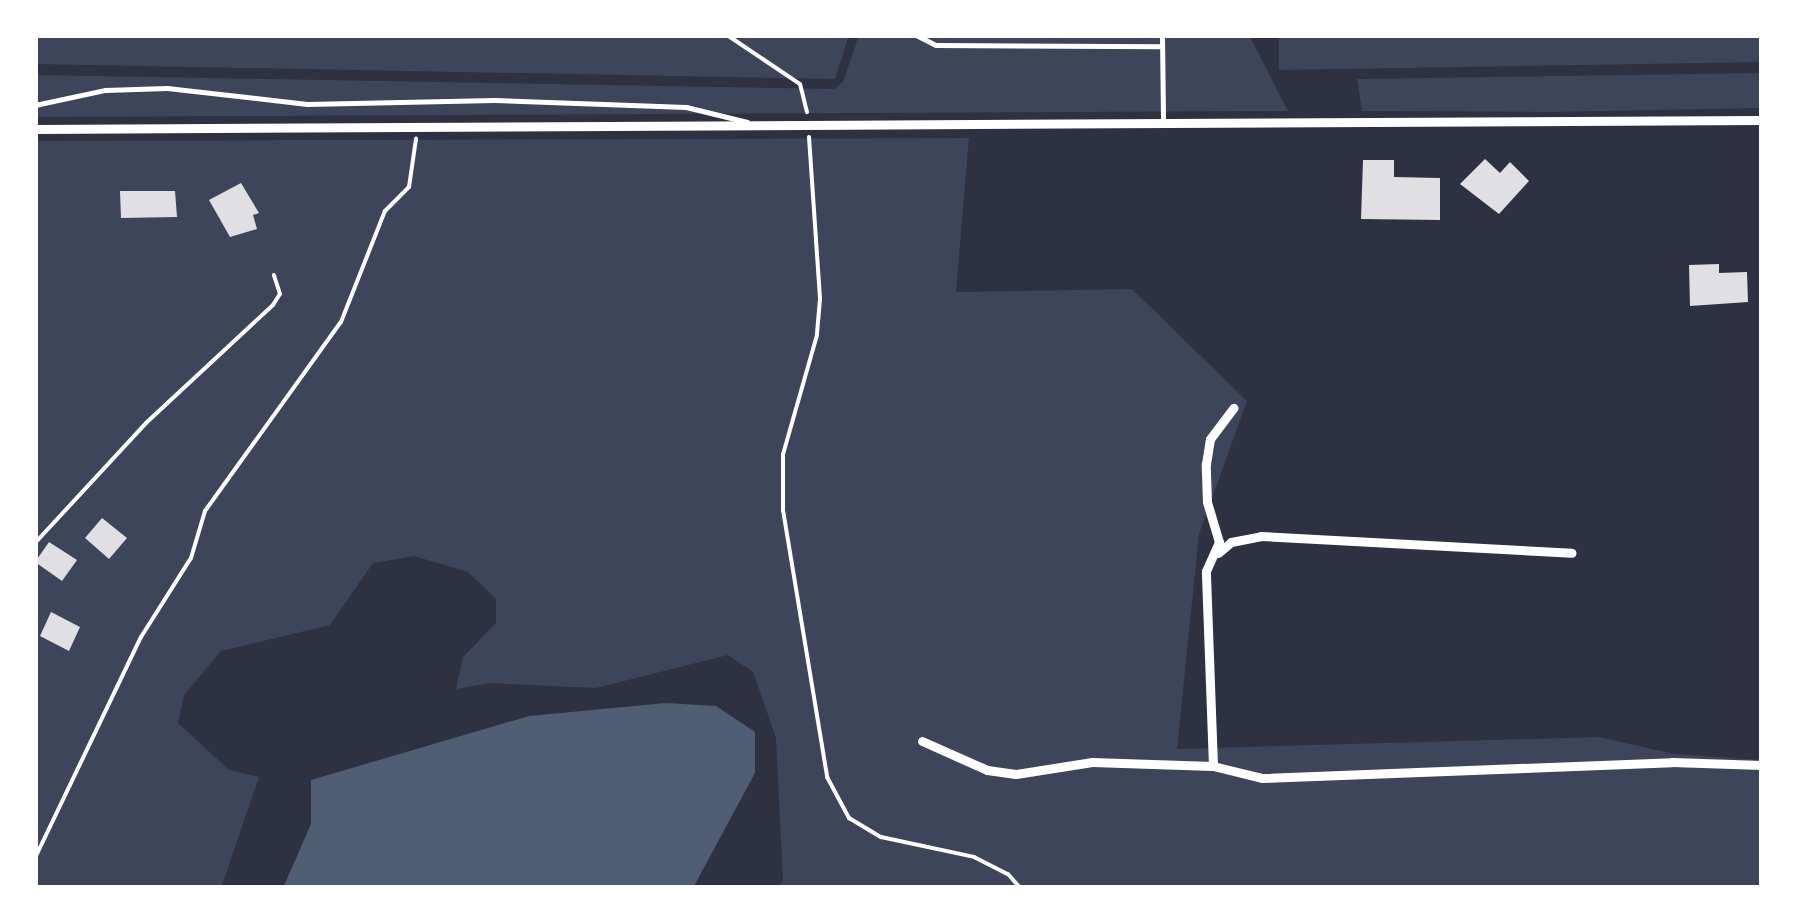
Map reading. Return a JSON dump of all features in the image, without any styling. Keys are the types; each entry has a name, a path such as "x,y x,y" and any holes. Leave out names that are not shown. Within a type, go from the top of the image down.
{"street":[{"path":"35,129 1762,120"},
{"path":"1218,553 1206,464 1210,438 1233,408"},
{"path":"1213,766 1206,571 1231,542 1261,536 1572,553"},
{"path":"922,742 987,770 1016,774 1092,762 1213,766 1262,778 1672,762 1762,765"}],"lane":[{"path":"916,35 936,45 1162,46"},
{"path":"1162,35 1163,124"},
{"path":"35,105 105,90 167,88 306,104 494,100 686,107 759,128"}],"path":[{"path":"727,35 800,84 808,127 820,300 817,335 783,454 783,510 827,778 849,818 880,837 974,857 1008,874 1020,888"},
{"path":"35,858 141,637 191,558 205,511 342,322 385,211 409,188 416,128"},
{"path":"35,543 146,423 273,305 280,294 274,275"}],"shaded area":[{"path":"35,35 849,35 835,79 35,64"},
{"path":"859,35 1249,35 1288,111 35,117 35,75 834,89 843,82"},
{"path":"1279,35 1762,35 1762,62 1279,70"},
{"path":"1762,73 1762,108 1552,112 1362,111 1357,79"},
{"path":"969,138 956,292 1132,289 1247,401 1199,534 1177,749 1599,737 1674,754 1762,760 1762,888 778,888 783,881 776,738 753,672 728,655 596,688 489,683 456,689 463,657 496,623 496,599 468,572 414,556 373,563 330,625 221,651 184,695 178,723 229,770 259,777 221,888 35,888 35,141"},
{"path":"666,703 716,706 755,732 755,773 693,888 283,888 311,824 311,780 529,716"}],"building":[{"path":"1485,159 1500,173 1510,162 1529,181 1499,214 1460,184"},
{"path":"1363,160 1394,160 1394,177 1440,178 1440,220 1361,219"},
{"path":"241,183 259,213 253,215 257,229 230,237 209,200"},
{"path":"120,191 175,191 177,217 121,218"},
{"path":"1719,264 1719,273 1747,272 1748,302 1690,306 1689,265"},
{"path":"102,518 127,538 109,559 85,538"},
{"path":"49,542 77,560 62,581 35,562"},
{"path":"51,612 80,627 69,651 40,636"}]}
